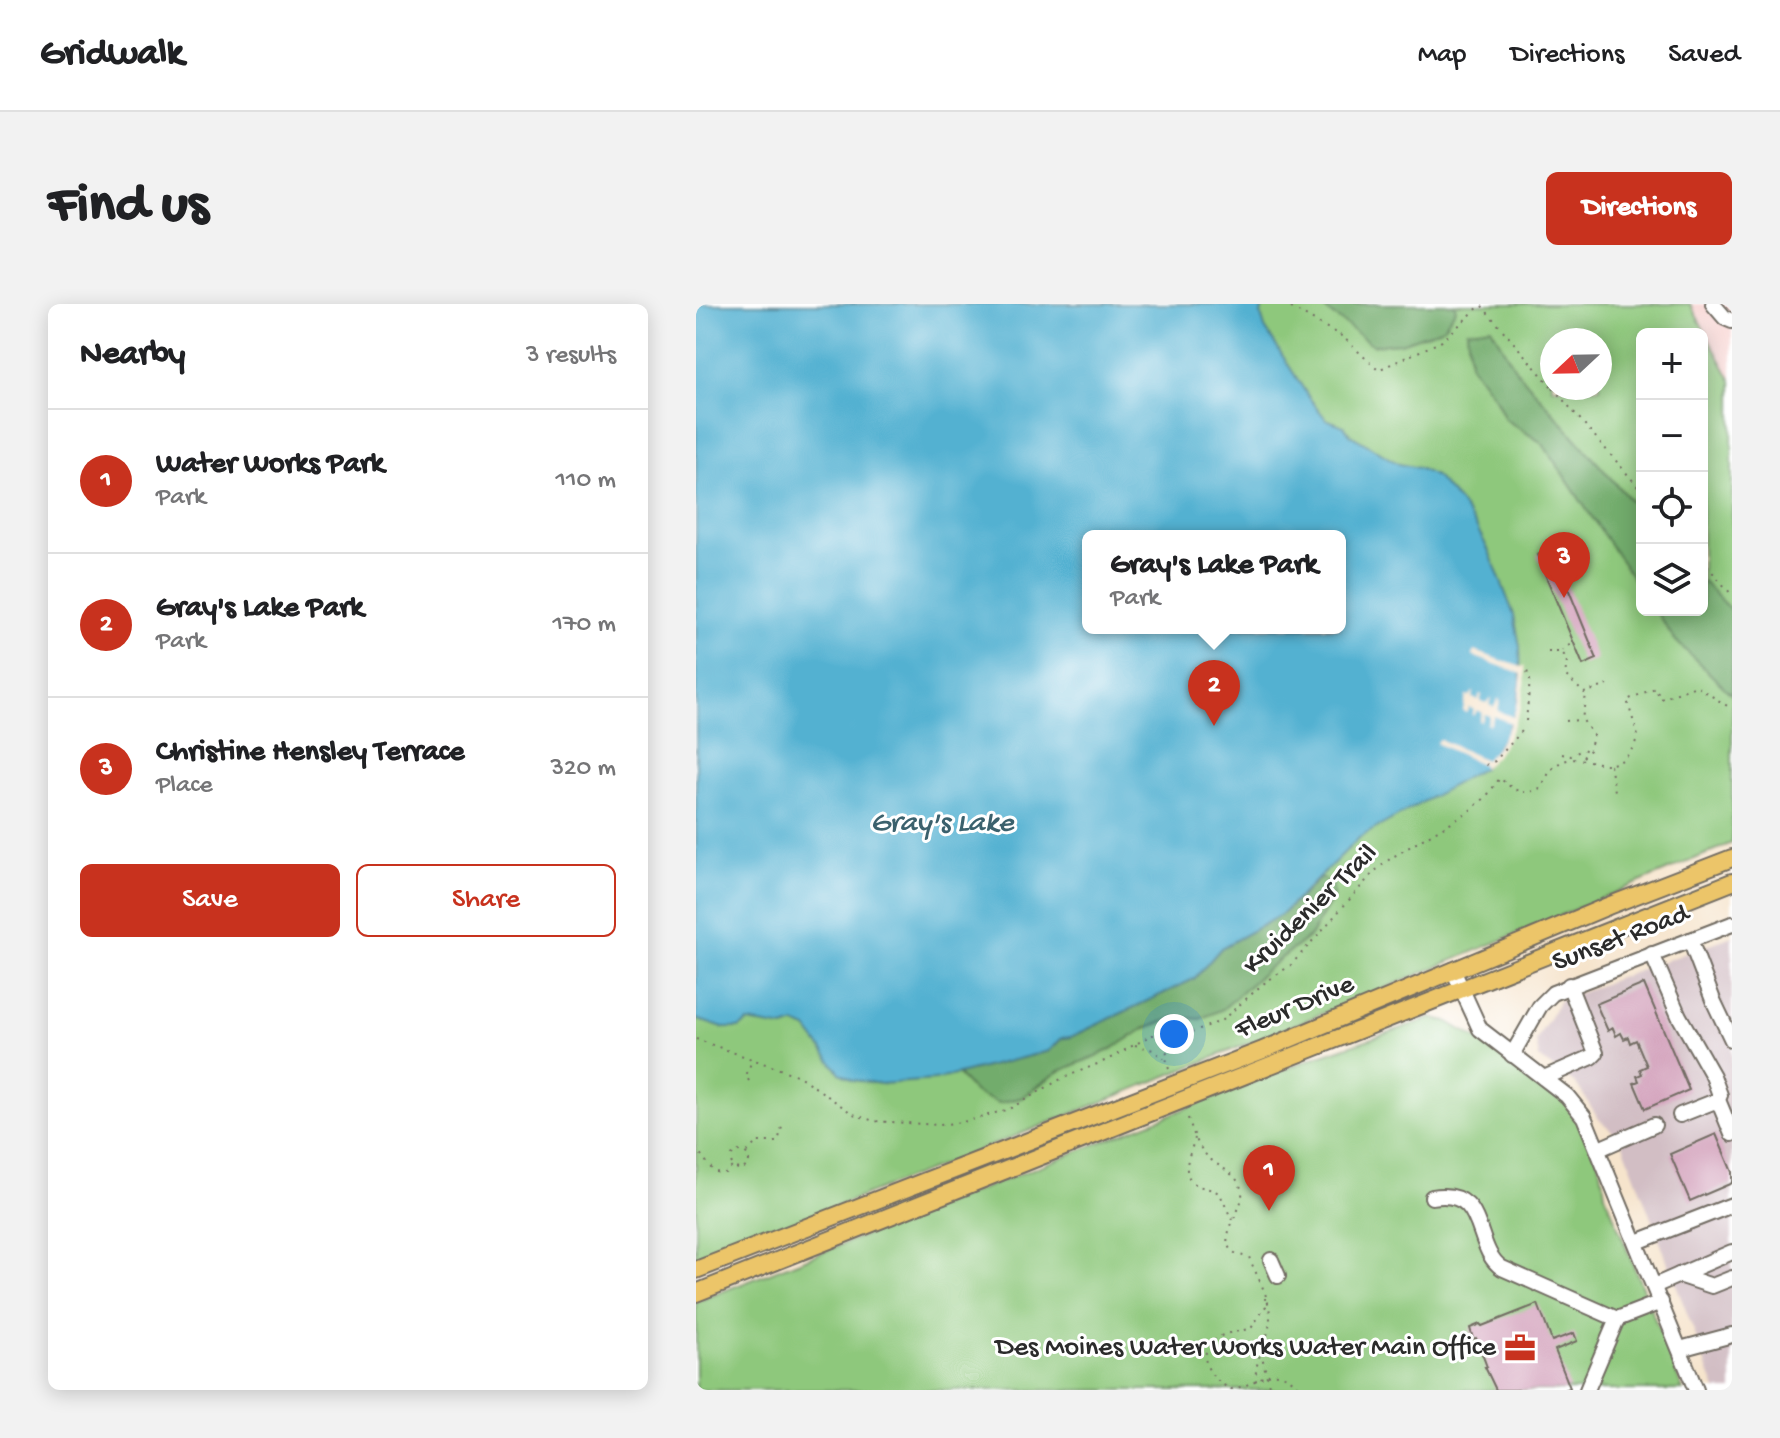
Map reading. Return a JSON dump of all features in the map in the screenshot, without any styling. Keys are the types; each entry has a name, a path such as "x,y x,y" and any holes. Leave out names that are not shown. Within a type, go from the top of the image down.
{"main road":[{"name":"Fleur Drive","path":"696,1270 1263,1050 1608,906 1732,858"},
{"name":"Fleur Drive","path":"696,1293 1732,882"}],"street":[{"path":"1713,304 1725,318 1732,321"},
{"name":"Sunset Road","path":"1512,1055 1545,999 1569,985 1690,940 1730,929"},
{"path":"1690,940 1732,1040"},
{"path":"1652,954 1679,1016 1713,1076 1720,1095 1718,1100 1732,1134"},
{"path":"1453,970 1480,1029 1567,1096 1584,1117 1696,1390"},
{"path":"1544,1078 1596,1053 1569,985"},
{"path":"1680,1115 1718,1100"},
{"path":"1599,1149 1654,1125"},
{"path":"1432,1197 1453,1198 1476,1213 1497,1266 1617,1319 1661,1302"},
{"path":"1637,1242 1732,1205"},
{"path":"1654,1286 1732,1252"},
{"path":"1271,1260 1278,1276"},
{"path":"1679,1275 1712,1286 1732,1278"},
{"path":"1587,1390 1617,1319"},
{"path":"1680,1349 1732,1335"}],"path":[{"path":"1284,304 1343,337 1378,370 1442,341 1481,304 1540,372"},
{"path":"1564,400 1636,484"},
{"path":"1708,567 1732,595"},
{"path":"1548,652 1561,652 1573,642"},
{"path":"1561,652 1567,660 1567,678 1586,694"},
{"path":"1526,721 1530,688 1527,671"},
{"path":"1608,685 1586,694 1583,699 1582,719 1593,735 1588,752 1582,758 1598,766 1628,755 1638,730 1627,700 1655,688 1661,699 1696,686 1732,709"},
{"path":"1566,721 1582,719"},
{"path":"1486,765 1495,761 1522,731"},
{"path":"1562,754 1575,755 1583,749 1588,752"},
{"name":"Kruidenier Trail","path":"696,1039 799,1076 853,1114 874,1121 940,1125 1009,1109 1061,1079 1107,1060 1152,1035 1178,1035 1215,1025 1263,984 1291,965 1374,872 1391,858 1468,812 1486,797 1500,778 1516,791 1534,791 1540,788 1551,769 1582,758"},
{"path":"1610,764 1615,791"},
{"path":"1165,1060 1168,1047 1178,1035"},
{"path":"1134,1045 1153,1050 1165,1060 1169,1069"},
{"path":"749,1081 746,1076 753,1059"},
{"path":"1188,1118 1206,1156 1238,1181 1242,1201 1227,1233 1229,1245 1237,1254 1249,1257 1265,1294 1270,1319 1255,1379 1258,1390"},
{"path":"746,1153 757,1142 778,1142 783,1123"},
{"path":"1195,1137 1187,1174 1194,1183 1220,1194 1232,1221"},
{"path":"696,1148 714,1172 725,1173 733,1167"},
{"path":"734,1153 746,1153 750,1161 747,1168 740,1170 733,1167 731,1160 734,1153"},
{"path":"1265,1294 1266,1306 1257,1322 1242,1332 1219,1337 1206,1356 1211,1376 1231,1389 1265,1374 1282,1374 1303,1390"},
{"path":"1261,1349 1270,1390"}],"shaded area":[{"path":"1690,304 1732,304 1732,381 1708,337 1708,328 1703,328"},
{"path":"1732,936 1732,1390 1716,1390 1621,1139 1599,1119 1577,1085 1539,1058 1536,1041 1560,1000"}],"green space":[{"name":"Gray's Lake","path":"696,304 1690,304 1703,328 1636,328 1636,616 1708,616 1708,337 1732,381 1732,843 1216,1056 696,1261"},
{"path":"1318,304 1454,304 1456,309 1443,328 1401,343 1373,345"},
{"path":"1491,327 1516,370 1540,400 1636,507 1636,583 1542,443 1505,419 1496,400 1470,364 1467,330"},
{"path":"1708,586 1732,612 1732,695 1675,640 1659,616 1708,616"},
{"path":"1321,877 1333,885 1333,898 1310,936 1223,1009 1200,1019 1176,1017 1146,1028 1110,1050 1058,1072 1021,1098 999,1103 975,1093 957,1074 1049,1051 1062,1038 1071,1037 1194,979 1221,948 1281,915"},
{"path":"1432,1018 1447,1021 1507,1057 1538,1077 1571,1106 1596,1155 1605,1194 1683,1390 696,1390 696,1302 1316,1057"}],"water":[{"name":"Gray's Lake","path":"696,304 1263,304 1261,315 1265,328 1326,419 1344,426 1351,435 1399,464 1435,476 1476,526 1514,615 1520,646 1521,683 1517,708 1506,734 1483,768 1359,838 1281,915 1221,948 1194,979 1071,1037 1062,1038 1049,1051 935,1080 881,1084 853,1080 840,1073 807,1029 795,1024 784,1028 748,1022 739,1028 723,1028 696,1019"}],"pier":[{"path":"1474,651 1525,666 1520,709 1509,736 1483,768 1481,764 1436,743 1439,739 1485,760 1511,723 1494,716 1490,725 1487,724 1490,716 1485,714 1479,721 1482,713 1477,710 1474,716 1474,710 1469,707 1466,713 1463,711 1466,696 1469,697 1474,691 1472,698 1478,700 1480,694 1480,701 1486,703 1491,697 1489,705 1494,707 1498,699 1498,711 1513,717 1522,674 1473,656"}],"building":[{"path":"1552,549 1597,659 1583,665 1537,555"},
{"path":"1644,984 1689,1090 1645,1109 1634,1083 1639,1081 1637,1076 1642,1074 1640,1069 1647,1066 1636,1040 1630,1043 1628,1037 1624,1039 1621,1033 1616,1036 1613,1028 1608,1031 1596,1004"},
{"path":"1716,1134 1732,1172 1732,1183 1690,1201 1670,1154"},
{"name":"Des Moines Water Works Water Main Office","path":"1538,1304 1552,1341 1574,1333 1577,1341 1555,1350 1570,1388 1496,1390 1470,1328"}],"place":[{"name":"Christine Hensley Terrace","path":"1564,598"},
{"name":"Gray's Lake Park","path":"1214,726"},
{"name":"Water Works Park","path":"1269,1211"},
{"name":"Des Moines Water Works Water Main Office","path":"1520,1348"}]}
